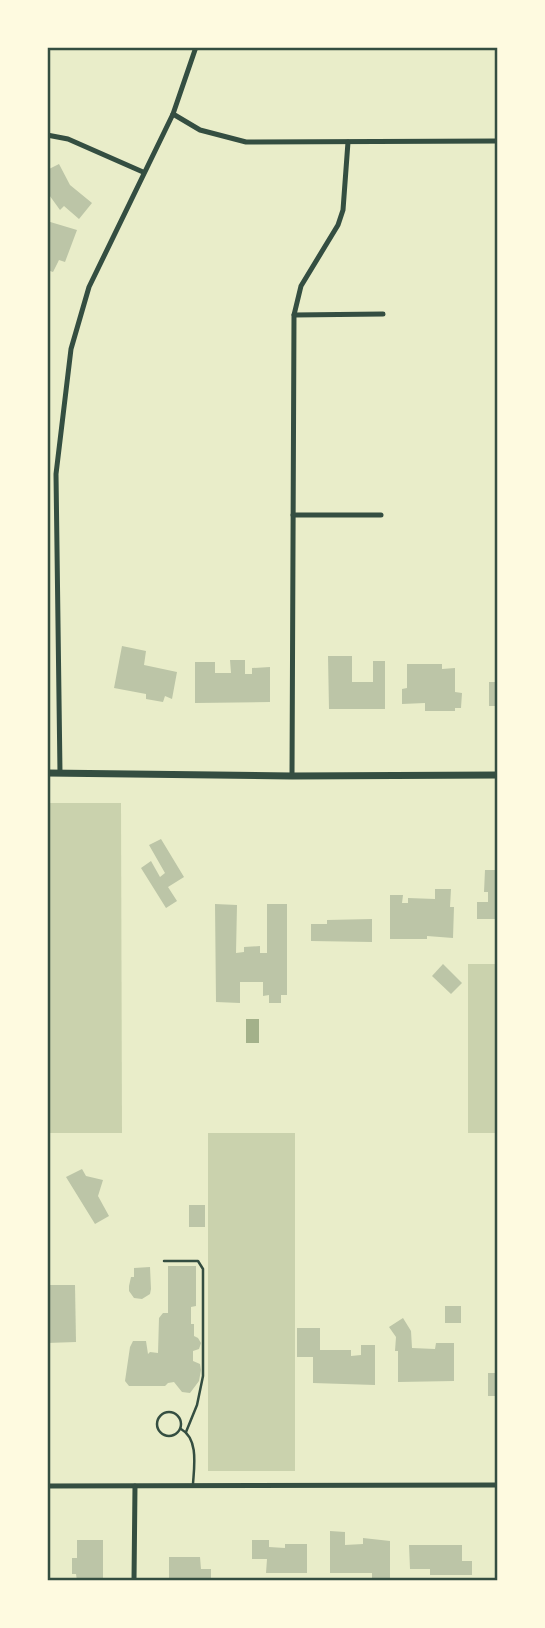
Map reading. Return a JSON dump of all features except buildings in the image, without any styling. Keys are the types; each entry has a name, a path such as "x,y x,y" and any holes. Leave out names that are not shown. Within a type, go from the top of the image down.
{"street":[{"path":"61,773 56,474 71,349 89,286 173,114 196,47"},
{"path":"173,114 200,130 246,142 498,141"},
{"path":"47,135 68,139 143,172"},
{"path":"292,776 294,315 301,286 334,232 343,210 348,142"},
{"path":"294,315 383,314"},
{"path":"293,515 381,515"},
{"path":"47,773 498,775"},
{"path":"47,1486 498,1485"},
{"path":"134,1581 135,1486"}],"lane":[{"path":"164,1261 198,1261 203,1269 203,1376 197,1405 186,1432"},
{"path":"166,1413 173,1413 179,1418 180,1429 171,1436 163,1435 158,1428 158,1420 166,1413"},
{"path":"180,1429 186,1432 193,1444 193,1484"}],"shaded area":[{"path":"47,803 121,803 122,1133 47,1133"},
{"path":"468,964 498,964 498,1133 468,1133"},
{"path":"246,1019 259,1019 259,1043 246,1043"},
{"path":"208,1133 295,1133 295,1471 208,1471"}]}
